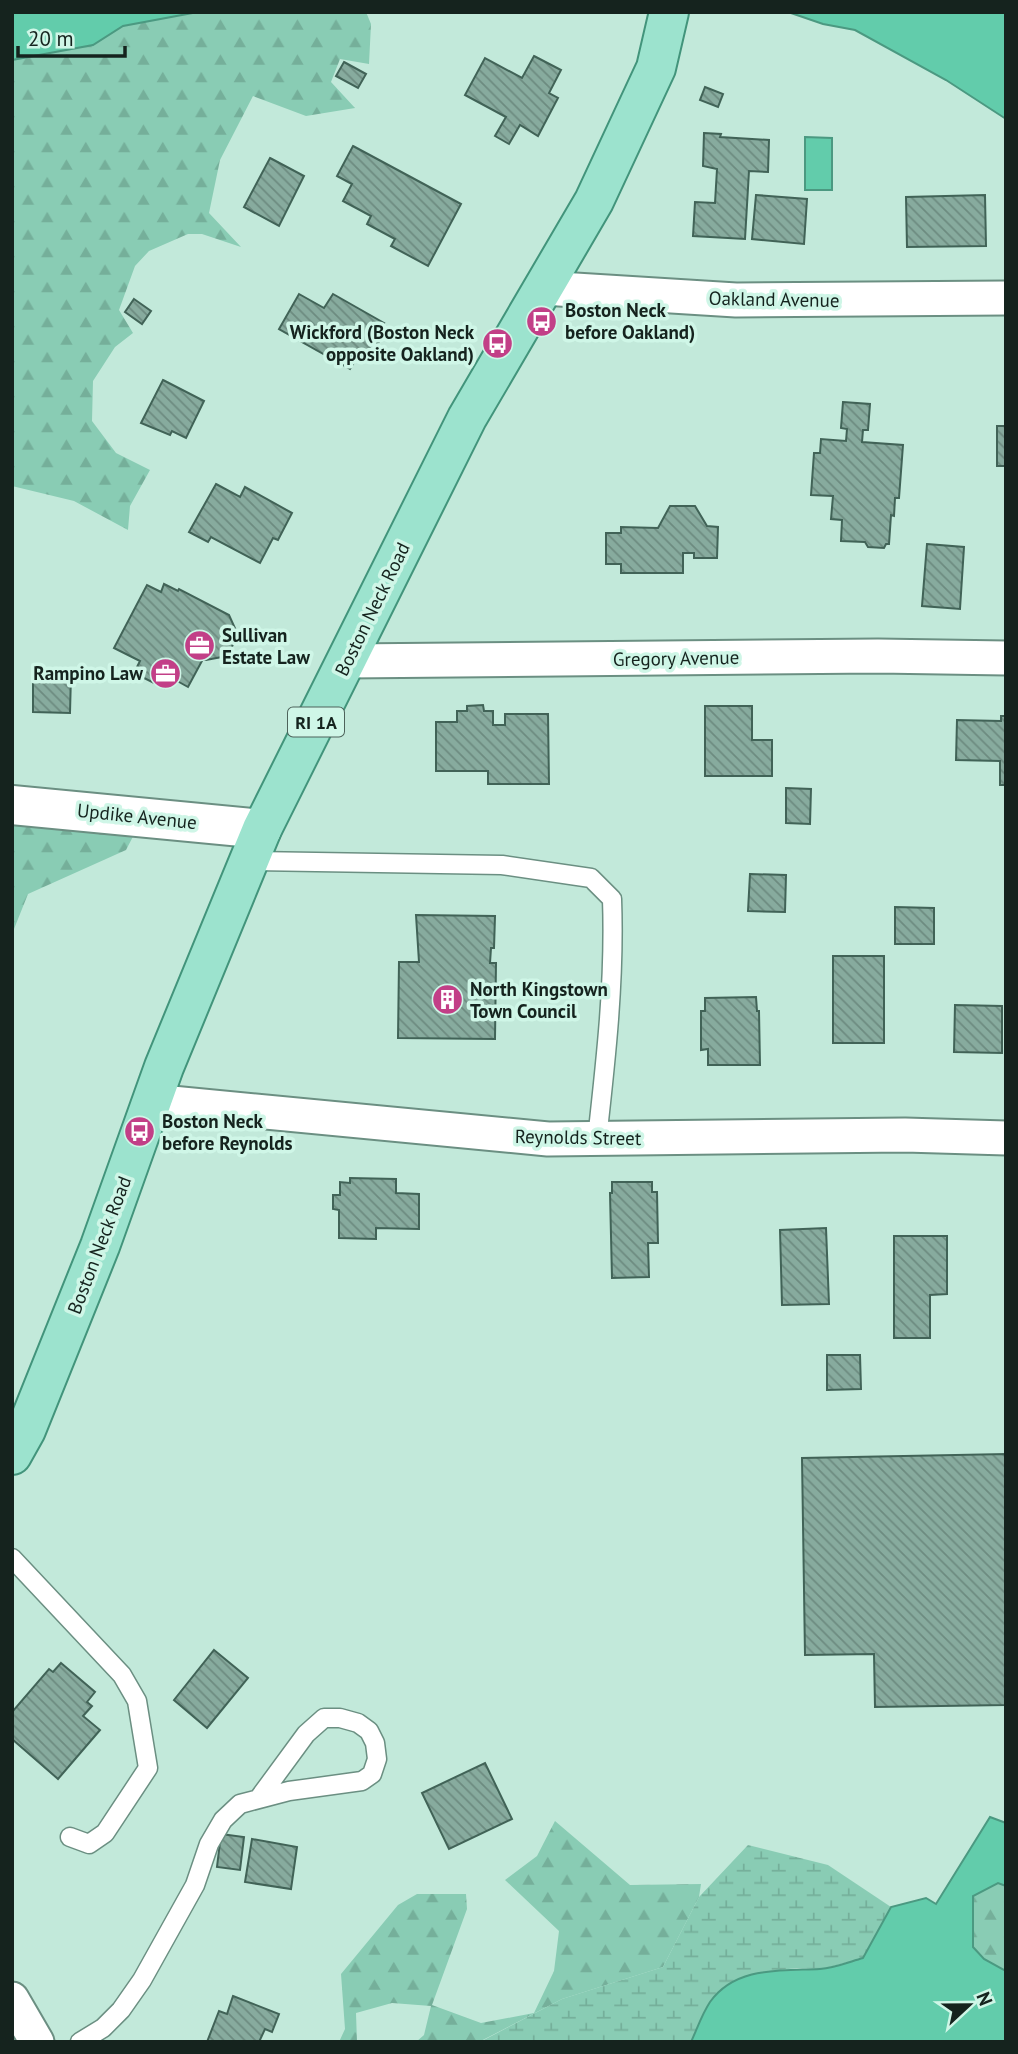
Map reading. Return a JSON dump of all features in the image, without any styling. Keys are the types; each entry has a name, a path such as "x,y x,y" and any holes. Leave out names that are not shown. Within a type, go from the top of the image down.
{"main road":[{"name":"Boston Neck Road","path":"12,1455 26,1430 100,1246 151,1101 255,845 467,418 594,201 656,68 669,12"}],"street":[{"name":"Oakland Avenue","path":"543,288 736,300 1006,298"},
{"name":"Gregory Avenue","path":"347,662 878,656 1006,658"},
{"name":"Updike Avenue","path":"12,805 255,845"},
{"name":"Reynolds Street","path":"151,1101 548,1139 905,1135 1006,1138"},
{"path":"12,1999 37,2042"}],"lane":[{"path":"255,845 502,865 591,878 612,899 614,944 607,1049 597,1139"},
{"path":"12,1558 122,1675 137,1701 148,1768 105,1833 89,1844 69,1837"},
{"path":"80,2042 103,2028 121,2010 142,1980 195,1885 209,1844 223,1820 240,1804 259,1798 362,1781 372,1774 377,1759 375,1743 369,1731 358,1723 340,1718 324,1718 306,1734 259,1798"}],"green space":[{"path":"198,12 366,12 371,24 369,64 340,59 331,82 355,108 306,116 253,96 220,160 209,213 241,247 202,234 188,234 149,251 135,266 119,310 133,333 115,347 93,381 92,421 116,453 150,470 130,506 128,530 74,501 12,486 12,60 93,45 123,26"},
{"path":"12,800 139,825 126,850 28,894 12,934"},
{"path":"555,1821 630,1885 701,1884 699,1897 663,1967 562,1999 479,2042 416,2042 424,2035 431,2006 392,2003 356,2013 357,2042 339,2042 345,2029 341,1974 398,1905 417,1894 466,1894 467,1909 432,2005 481,2023 534,2013 554,1971 559,1931 505,1880 537,1856"},
{"path":"748,1845 828,1865 891,1907 863,1958 822,1969 772,1971 710,2002 691,2042 480,2042 562,1999 663,1967 699,1897"},
{"path":"998,1883 1006,1886 1006,1971 984,1959 973,1947 973,1896"}],"shaded area":[{"path":"12,12 198,12 123,26 93,45 12,60"},
{"path":"788,12 1006,12 1006,119 946,80 855,30 823,24"},
{"path":"805,137 832,138 832,190 805,190"},
{"path":"990,1817 1006,1823 1006,1886 998,1883 973,1896 973,1947 984,1959 1006,1971 1006,2042 691,2042 710,2002 733,1982 760,1973 825,1968 863,1958 891,1907 926,1898 936,1904"}],"building":[{"path":"534,56 561,70 549,93 558,98 538,136 520,125 509,144 495,136 506,117 465,95 485,58 522,78"},
{"path":"344,62 366,74 358,88 336,76"},
{"path":"705,87 723,94 718,107 700,100"},
{"path":"704,133 721,134 720,137 769,140 768,172 749,171 745,239 693,236 695,202 715,203 717,169 703,166"},
{"path":"353,146 461,204 428,266 391,246 395,239 367,224 371,216 343,201 352,184 337,176"},
{"path":"270,158 304,176 279,226 244,207"},
{"path":"756,195 807,199 804,244 752,239"},
{"path":"985,195 986,246 907,247 906,197"},
{"path":"299,294 324,308 333,294 384,323 379,342 372,344 366,354 361,351 350,369 279,329"},
{"path":"134,299 151,311 142,324 125,312"},
{"path":"163,380 204,401 186,438 172,431 170,435 141,423"},
{"path":"843,402 870,404 868,430 863,430 862,442 903,445 899,498 895,498 889,544 884,548 868,547 865,542 841,541 842,520 831,519 833,496 811,495 814,453 820,453 821,439 846,441 847,429 841,428"},
{"path":"997,426 1006,426 1006,466 997,466"},
{"path":"216,484 240,497 245,487 292,513 278,540 273,538 260,563 211,537 208,542 189,532"},
{"path":"670,506 695,506 707,526 718,527 717,558 694,558 694,553 683,553 683,573 621,573 621,564 606,564 606,533 621,533 621,527 658,528"},
{"path":"927,544 964,547 960,609 922,606"},
{"path":"164,584 229,615 238,635 227,656 203,659 188,687 170,677 164,688 134,673 140,661 114,648 147,585 161,592"},
{"path":"33,675 71,675 70,713 33,712"},
{"path":"483,705 484,711 493,711 493,725 505,725 505,714 548,714 549,784 488,784 488,771 436,771 436,722 457,722 457,711 467,711 467,706"},
{"path":"705,706 752,706 752,740 772,740 772,776 705,776"},
{"path":"1001,716 1006,716 1006,785 1000,785 1000,761 956,760 957,720 1001,721"},
{"path":"786,788 811,789 810,824 786,823"},
{"path":"750,874 786,875 785,912 748,911"},
{"path":"895,907 934,908 934,944 895,944"},
{"name":"North Kingstown Town Council","path":"416,915 495,916 494,948 491,948 490,963 496,963 495,1039 398,1038 399,962 419,962"},
{"path":"833,956 884,956 884,1043 833,1043"},
{"path":"756,997 759,1011 760,1065 708,1065 708,1049 701,1050 701,1011 705,1011 705,998"},
{"path":"955,1005 1002,1006 1002,1053 954,1052"},
{"path":"350,1178 396,1179 396,1193 419,1194 419,1229 376,1228 376,1239 339,1238 339,1210 333,1209 333,1195 340,1195 340,1182 350,1183"},
{"path":"612,1182 652,1182 652,1192 657,1192 658,1243 648,1243 649,1277 612,1278"},
{"path":"826,1228 829,1304 782,1305 780,1230"},
{"path":"894,1236 947,1236 947,1294 930,1295 930,1338 894,1338"},
{"path":"827,1355 860,1355 861,1389 827,1390"},
{"path":"1006,1454 1006,1705 875,1707 874,1654 805,1655 802,1458"},
{"path":"214,1650 248,1678 207,1728 174,1700"},
{"path":"61,1663 95,1692 87,1702 92,1706 83,1716 100,1730 58,1779 12,1739 12,1712 49,1669 53,1672"},
{"path":"485,1763 512,1819 449,1849 422,1793"},
{"path":"221,1834 244,1837 240,1870 217,1867"},
{"path":"252,1839 297,1847 291,1889 245,1882"},
{"path":"233,1996 279,2014 272,2032 265,2029 259,2042 207,2042 219,2011 227,2014"}],"place":[{"name":"Boston Neck before Oakland)","path":"542,321"},
{"name":"Wickford (Boston Neck opposite Oakland)","path":"497,343"},
{"name":"Sullivan Estate Law","path":"199,646"},
{"name":"Rampino Law","path":"166,673"},
{"name":"North Kingstown Town Council","path":"447,1000"},
{"name":"Boston Neck before Reynolds","path":"139,1132"}]}
